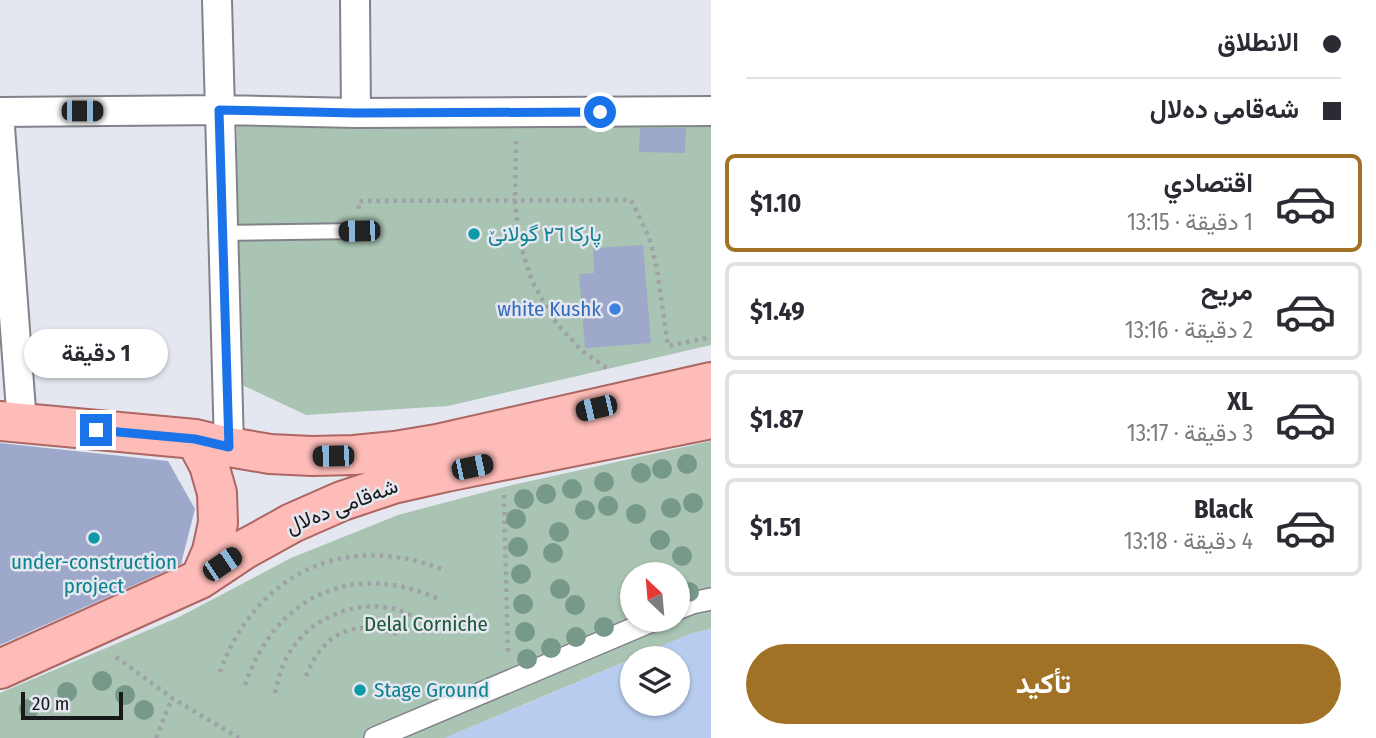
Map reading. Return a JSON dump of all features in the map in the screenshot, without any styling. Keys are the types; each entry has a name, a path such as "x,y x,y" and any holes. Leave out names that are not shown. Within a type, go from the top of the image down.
{"main road":[{"name":"شەقامی دەلال","path":"11,422 212,443 270,454 354,456 395,452 711,382"},
{"name":"شەقامی دەلال","path":"0,669 200,579 245,548 342,501 393,484 711,419"},
{"path":"200,579 212,551 218,523 217,493 209,465 212,443"}],"street":[{"path":"212,443 222,233 217,0"},
{"path":"355,0 356,113"},
{"path":"0,112 711,111"},
{"path":"0,127 11,422"},
{"path":"690,604 711,599"},
{"path":"375,738 625,632"}],"lane":[{"path":"222,233 359,231"}],"path":[{"path":"517,112 515,200 519,240 532,281 554,320 581,350 650,396"},
{"path":"359,231 359,201 631,200 649,237 657,269 668,346 711,337"},
{"path":"504,487 509,681"},
{"path":"220,672 236,635 247,618 276,589 310,568 349,557 388,555 428,563 446,571"},
{"path":"245,685 251,666 272,631 287,616 321,594 360,583 381,583 411,588 439,599"},
{"path":"275,693 288,655 300,638 333,615 372,606 412,615 429,625"},
{"path":"94,626 104,648 172,698 239,738"},
{"path":"306,676 313,659 325,643 342,632 361,627 397,634"},
{"path":"156,738 172,698"}],"green space":[{"name":"پارکا ٢٦ گولانێ","path":"711,118 711,345 448,406 306,415 238,383 237,123"},
{"name":"Delal Corniche","path":"711,441 711,629 693,633 662,646 620,646 620,664 445,738 0,738 0,693 179,617 291,558 398,515 504,487"}],"water":[{"path":"711,629 711,738 445,738 620,664 620,716 690,716 690,646 662,646"}],"building":[{"path":"640,128 686,128 685,153 639,152"},
{"name":"white Kushk","path":"643,245 651,343 585,348 579,274 594,273 593,248"},
{"name":"under-construction project","path":"0,443 168,461 195,509 181,564 0,645"}],"place":[{"name":"پارکا ٢٦ گولانێ","path":"474,234"},
{"name":"white Kushk","path":"615,309"},
{"name":"under-construction project","path":"94,538"},
{"name":"Stage Ground","path":"360,690"}],"route":[{"path":"96,430 195,439 229,447 219,110 356,113 600,112"}]}
